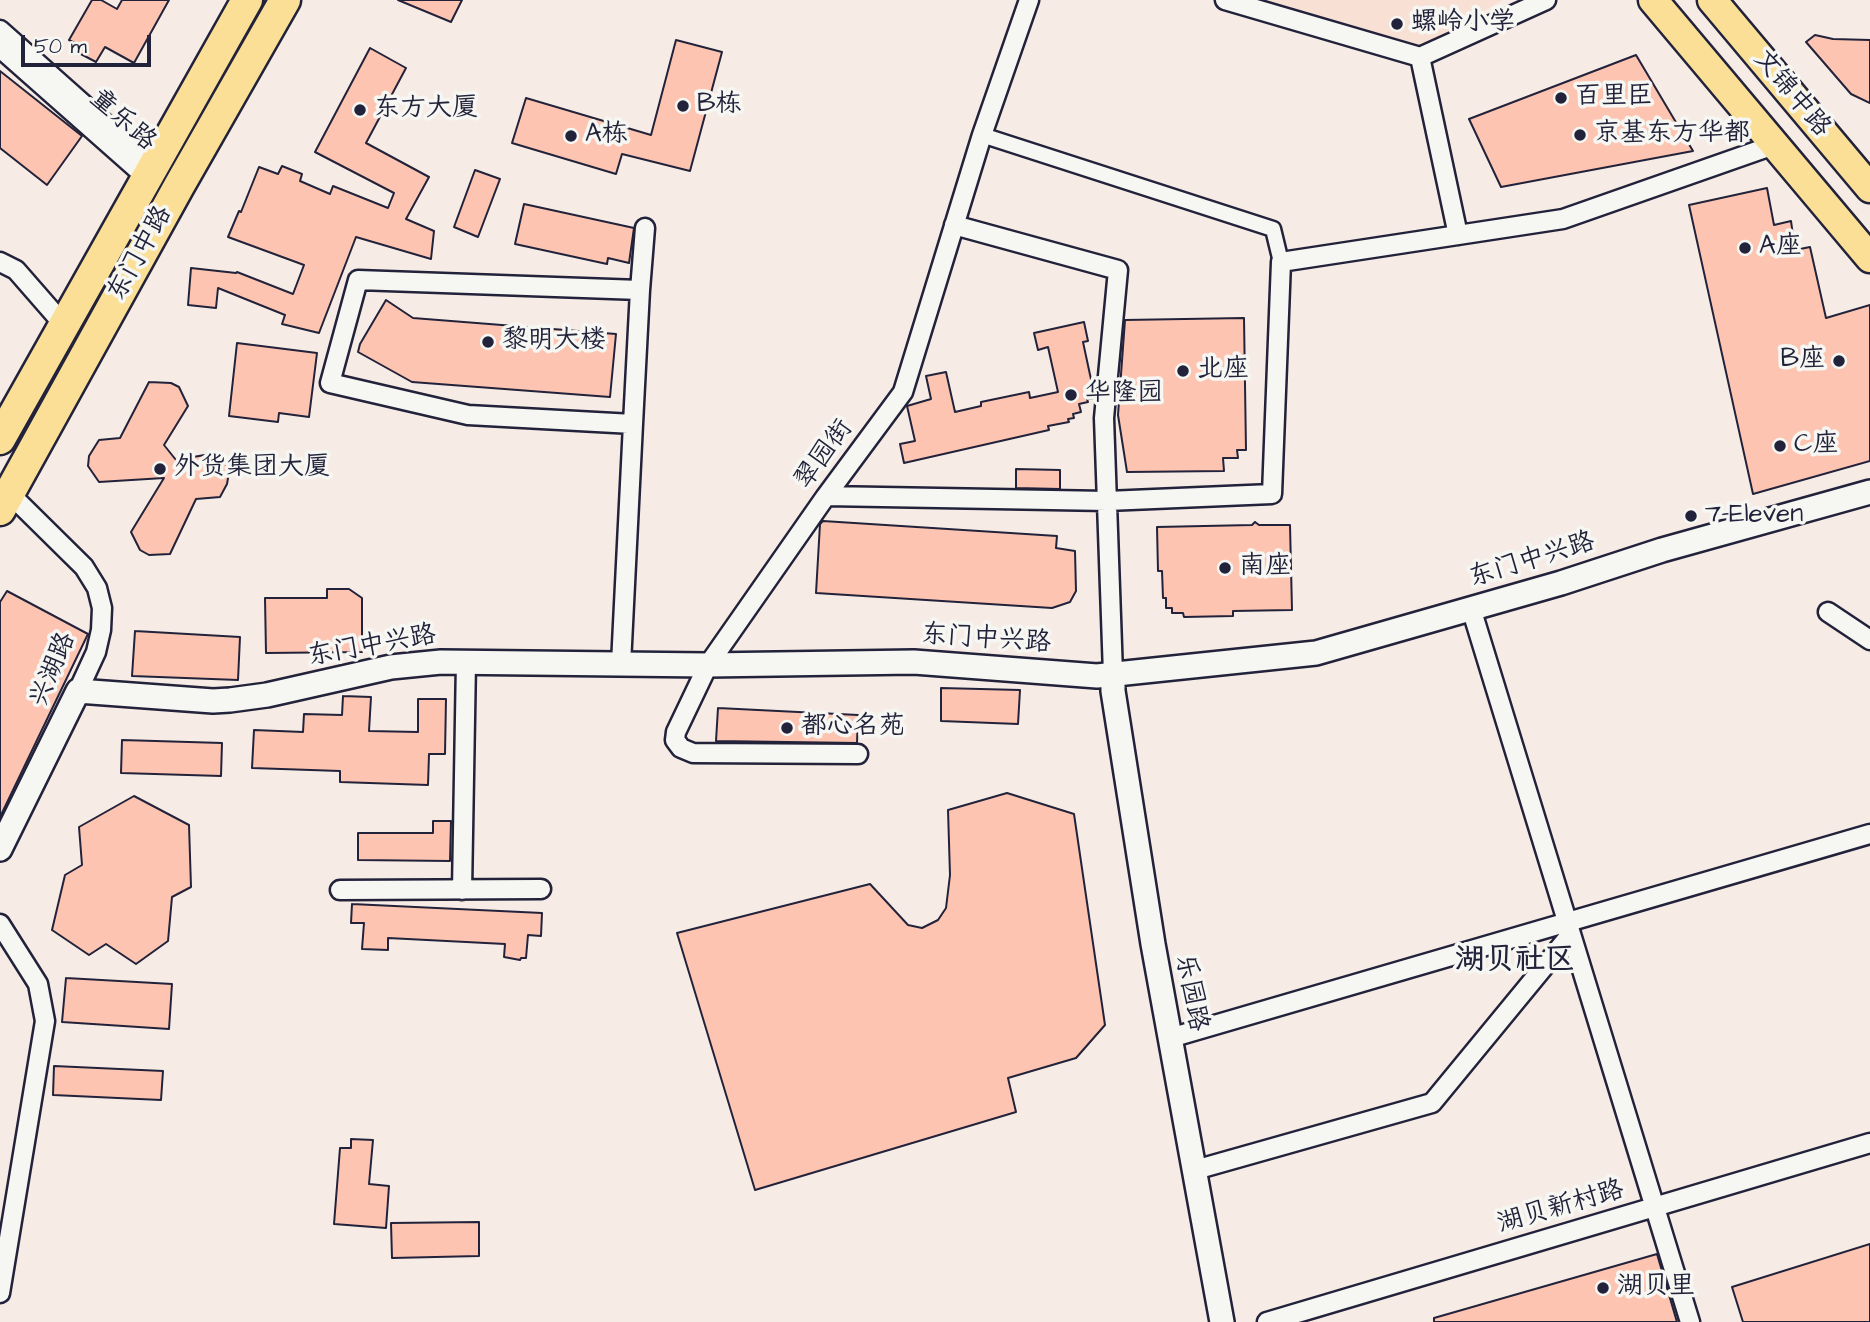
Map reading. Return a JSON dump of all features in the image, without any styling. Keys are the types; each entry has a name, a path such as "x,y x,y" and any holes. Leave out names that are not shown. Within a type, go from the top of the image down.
{"highway":[{"name":"东门中路","path":"0,439 247,0"},
{"name":"东门中路","path":"4,501 285,0"}],"main road":[{"name":"文锦中路","path":"1653,0 1870,258"},
{"name":"文锦中路","path":"1712,0 1870,188"}],"street":[{"name":"翠园街","path":"858,754 693,753 681,748 675,740 676,732 708,665 826,496 903,392 982,135 1029,0"},
{"path":"1225,0 1420,57 1546,0"},
{"name":"童乐路","path":"0,30 149,171"},
{"name":"童乐路","path":"0,48 149,171"},
{"path":"1420,57 1458,235"},
{"path":"826,496 1107,501 1272,494 1281,262 1273,229 982,135"},
{"path":"1281,262 1563,219 1774,145"},
{"path":"954,225 1118,270 1104,418 1113,674"},
{"path":"621,664 645,228"},
{"path":"0,262 16,270 64,325"},
{"path":"633,424 468,415 330,383 358,280 640,290"},
{"name":"东门中兴路","path":"78,691 230,700 267,695 391,667 466,661 708,665 914,662 1097,676 1316,653 1561,583 1662,550 1870,492"},
{"name":"兴湖路","path":"0,849 96,652 102,608 97,588 83,567 4,501"},
{"path":"1471,608 1690,1322"},
{"path":"1828,612 1870,640"},
{"path":"462,890 466,661"},
{"name":"乐园路","path":"1113,674 1119,732 1153,944 1222,1322"},
{"path":"1170,1038 1569,929 1870,834"},
{"path":"340,890 541,889"},
{"path":"0,924 9,953 38,984 44,1013 44,1029 0,1293"},
{"path":"1195,1170 1432,1103 1569,929"},
{"name":"湖贝新村路","path":"1267,1322 1870,1143"}],"shaded area":[{"name":"螺岭小学","path":"1248,0 1503,0 1418,49"}],"building":[{"path":"92,0 101,0 117,9 122,0 169,0 134,63 105,47 96,62 77,52 80,46 69,40"},
{"path":"398,0 462,0 451,22"},
{"path":"1815,35 1833,39 1870,40 1870,103 1851,94 1806,42"},
{"path":"676,40 722,52 690,171 622,154 616,174 512,143 526,98 651,135"},
{"path":"370,48 406,68 366,143 429,177 406,219 434,231 431,259 356,237 319,333 282,324 285,315 218,288 216,308 188,305 191,268 237,272 293,294 304,265 228,237 259,167 278,174 282,166 302,174 300,181 330,194 333,186 388,208 394,193 315,152"},
{"name":"京基东方华都","path":"1636,55 1693,151 1501,187 1469,119"},
{"path":"0,71 82,136 47,185 0,148"},
{"path":"475,170 500,179 478,237 454,227"},
{"path":"1767,188 1774,225 1791,221 1795,250 1810,247 1826,318 1870,305 1870,461 1753,494 1689,205"},
{"path":"524,204 634,228 629,263 608,258 607,264 515,244"},
{"name":"黎明大楼","path":"386,300 413,318 616,334 610,397 412,382 358,352"},
{"path":"1244,318 1246,450 1237,450 1238,458 1223,458 1224,471 1127,472 1118,415 1125,320"},
{"name":"华隆园","path":"1084,322 1088,341 1083,342 1095,398 1079,404 1081,412 1073,414 1074,418 1068,419 1069,422 1048,426 1049,430 904,463 900,444 915,441 907,406 931,399 926,376 946,372 955,412 981,406 981,402 1029,392 1030,398 1058,392 1048,347 1038,350 1034,333"},
{"path":"237,343 317,353 309,417 279,413 278,422 229,416"},
{"name":"外货集团大厦","path":"149,382 171,383 179,387 188,406 164,445 176,460 216,453 229,472 227,484 220,497 196,499 170,554 149,555 140,550 131,532 164,478 99,482 88,466 89,456 99,440 120,438"},
{"path":"1016,469 1060,470 1060,489 1016,488"},
{"path":"823,521 1057,536 1056,548 1075,551 1076,591 1070,602 1052,608 816,593 820,524"},
{"path":"1255,522 1259,525 1290,525 1292,610 1233,611 1233,616 1184,617 1183,613 1172,613 1172,608 1166,608 1162,571 1158,571 1157,527 1252,525"},
{"path":"327,589 349,589 362,598 362,652 266,653 265,598 327,598"},
{"path":"7,591 88,634 0,817 0,602"},
{"path":"135,631 240,637 238,680 132,676"},
{"path":"941,688 1020,690 1018,724 941,721"},
{"path":"343,696 371,697 369,731 418,732 418,699 446,699 445,754 429,754 428,785 340,782 340,771 252,768 254,730 303,732 304,714 342,715"},
{"name":"都心名苑","path":"718,708 858,715 857,743 716,741"},
{"path":"122,740 222,743 221,776 121,773"},
{"path":"1007,793 1074,814 1105,1025 1076,1058 1008,1078 1016,1112 755,1190 677,933 870,884 908,925 922,928 938,920 946,908 950,875 948,810"},
{"path":"134,796 189,825 191,887 172,897 168,941 136,964 106,944 89,955 52,930 65,875 82,865 79,827"},
{"path":"433,821 451,821 450,861 358,860 358,833 433,833"},
{"path":"352,904 542,913 541,936 528,935 526,958 520,960 504,957 505,944 388,938 388,950 362,949 364,923 351,923"},
{"path":"66,978 172,984 169,1029 62,1022"},
{"path":"54,1066 163,1071 161,1100 53,1095"},
{"path":"351,1139 373,1140 369,1184 389,1186 386,1228 334,1224 340,1148 351,1148"},
{"path":"479,1222 479,1256 392,1258 391,1223"},
{"path":"1870,1244 1870,1322 1743,1322 1732,1287"},
{"name":"湖贝里","path":"1657,1254 1677,1322 1434,1322 1434,1318"}],"place":[{"name":"螺岭小学","path":"1397,24"},
{"name":"百里臣","path":"1561,98"},
{"name":"B栋","path":"683,106"},
{"name":"东方大厦","path":"360,110"},
{"name":"京基东方华都","path":"1580,135"},
{"name":"A栋","path":"571,136"},
{"name":"A座","path":"1745,248"},
{"name":"黎明大楼","path":"488,342"},
{"name":"B座","path":"1839,361"},
{"name":"北座","path":"1183,371"},
{"name":"华隆园","path":"1071,395"},
{"name":"C座","path":"1780,446"},
{"name":"外货集团大厦","path":"160,469"},
{"name":"7-Eleven","path":"1691,516"},
{"name":"南座","path":"1225,568"},
{"name":"都心名苑","path":"787,728"},
{"name":"湖贝里","path":"1603,1288"}],"district":[{"name":"湖贝社区","path":"1515,962"}]}
